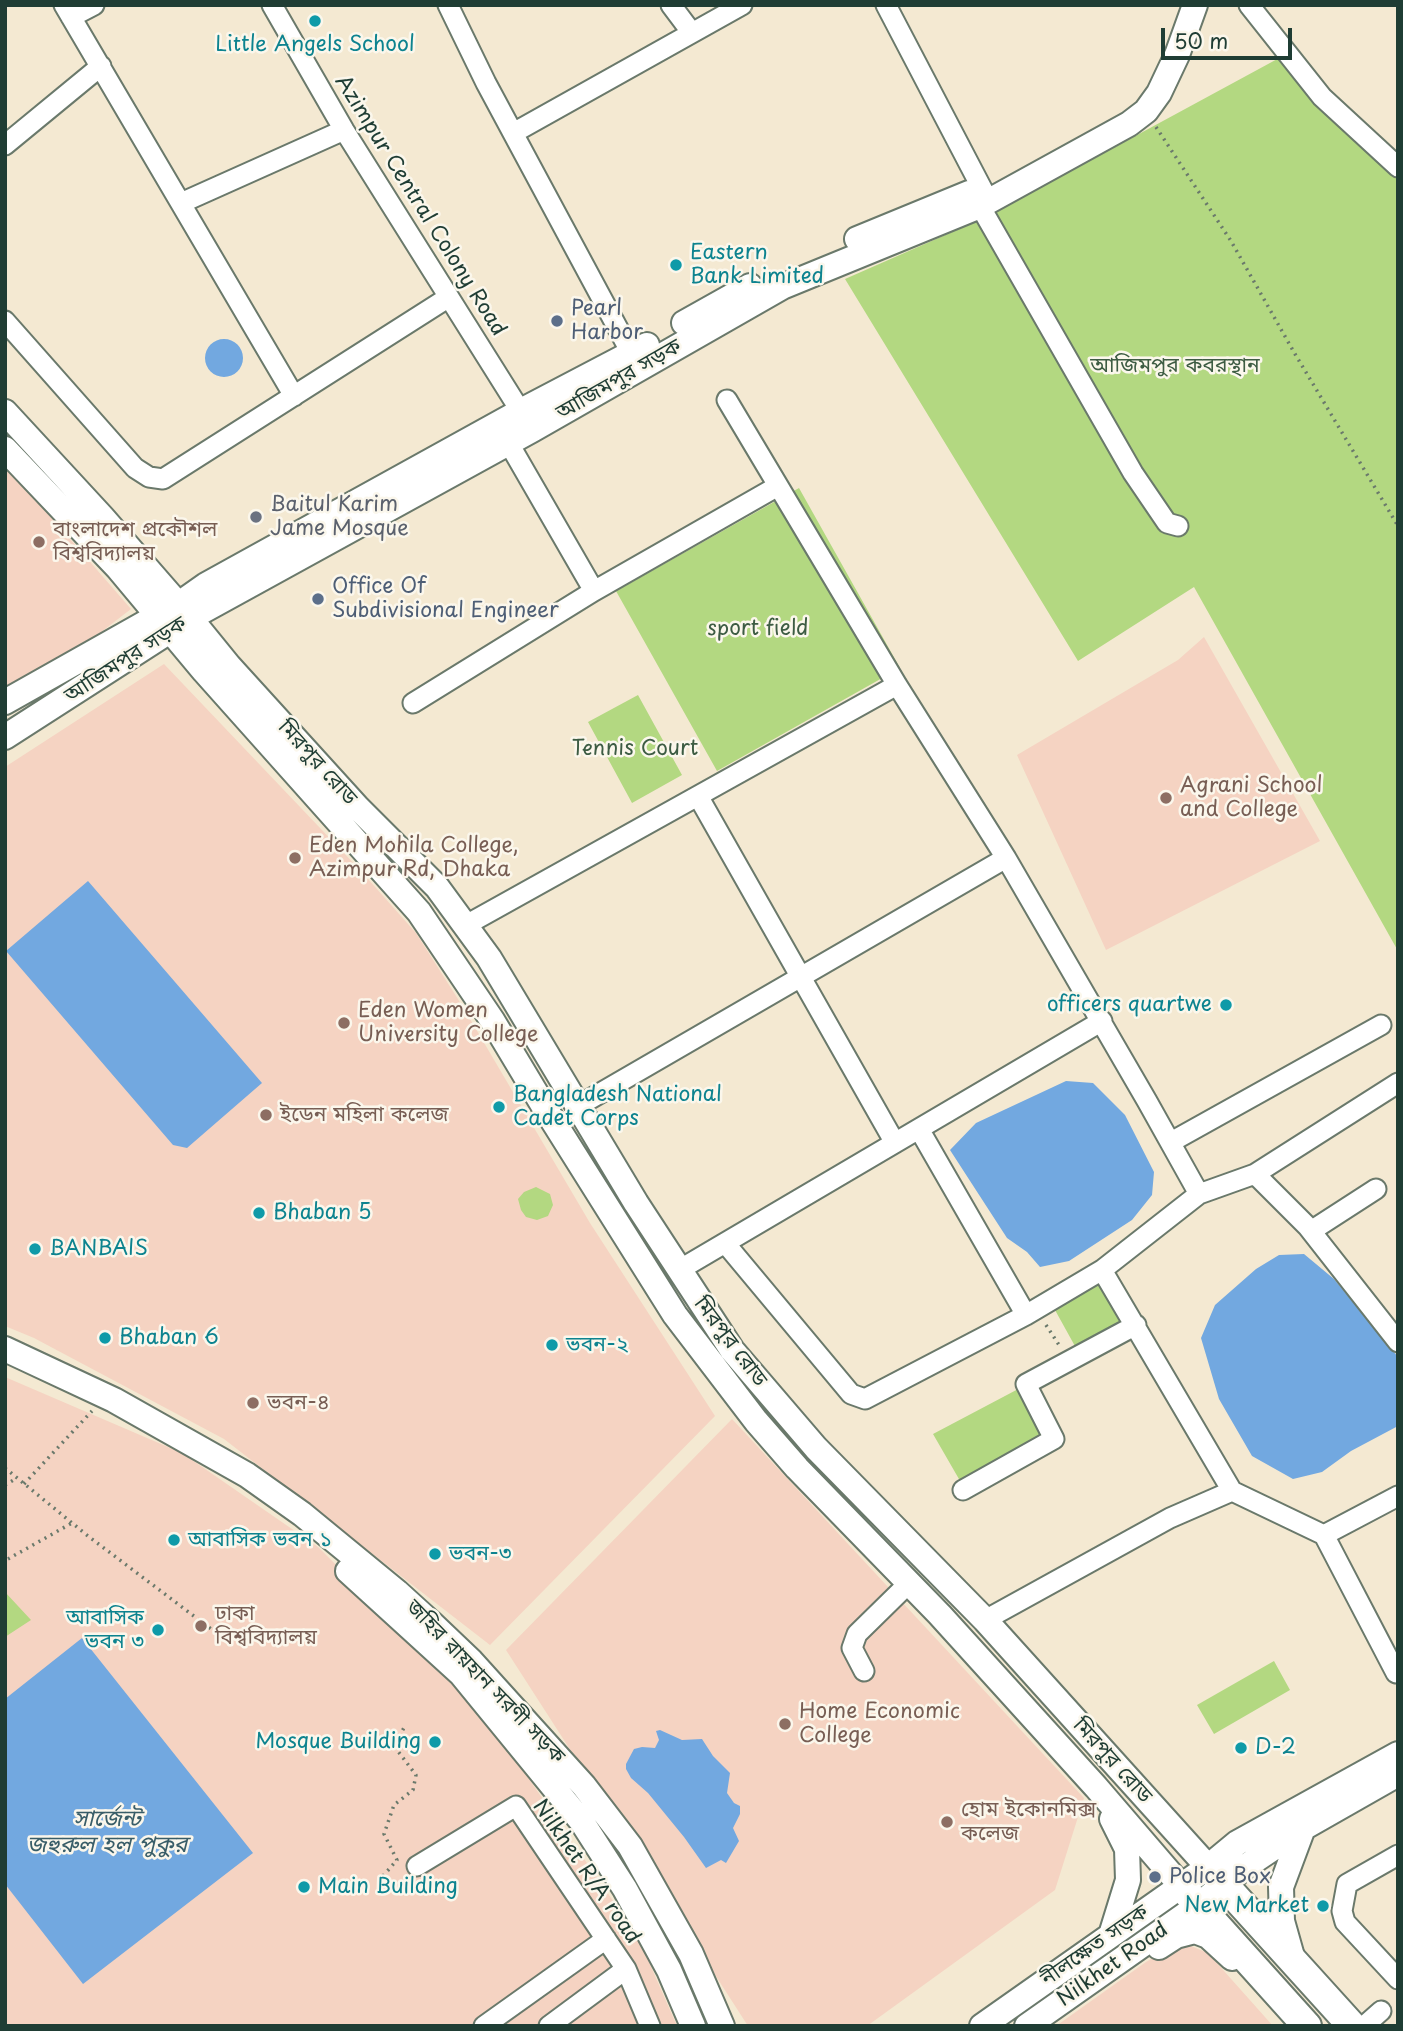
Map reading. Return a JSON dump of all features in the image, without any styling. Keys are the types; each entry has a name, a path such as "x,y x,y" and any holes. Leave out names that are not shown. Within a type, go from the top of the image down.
{"highway":[{"name":"মিরপুর রোড","path":"1216,1876 1352,2026"},
{"name":"মিরপুর রোড","path":"1190,1895 1291,2014"}],"main road":[{"name":"আজিমপুর সড়ক","path":"984,199 1133,102 1167,51 1183,5"},
{"name":"আজিমপুর সড়ক","path":"5,737 168,610 206,585 782,287 984,199 1129,124 1146,111 1168,77 1195,5"},
{"path":"5,412 102,517 168,610"},
{"name":"আজিমপুর সড়ক","path":"5,702 168,610 508,442 526,420"},
{"path":"5,449 168,610"},
{"name":"মিরপুর রোড","path":"168,610 229,666 358,808 437,887 466,925 489,958 678,1270 732,1350 816,1448 985,1620 1216,1876"},
{"name":"মিরপুর রোড","path":"168,610 204,671 419,912 492,1020 675,1315 714,1369 797,1468 909,1583 1096,1787 1190,1895"},
{"name":"জহির রায়হান সরণী সড়ক","path":"5,1349 114,1400 247,1475 302,1514 430,1622 471,1661 584,1786 630,1846 691,1954 722,2026"},
{"path":"5,1364 97,1407 243,1491 343,1567 461,1674 582,1822 625,1889 669,1970 693,2026"},
{"path":"1216,1876 1237,1843 1398,1754"},
{"path":"1216,1876 1398,1774"},
{"path":"1096,1787 1127,1849 1128,1880 1111,1935"},
{"path":"1293,1960 1282,1921 1281,1887 1303,1828"},
{"name":"নীলক্ষেত সড়ক","path":"982,2026 1111,1935 1190,1895 1216,1876"},
{"name":"Nilkhet Road","path":"1027,2026 1054,2007 1190,1895"},
{"path":"1054,2007 1072,2005 1176,1936 1195,1931 1225,1950 1265,1992 1291,2014"}],"street":[{"path":"94,5 67,11 294,396"},
{"name":"Azimpur Central Colony Road","path":"272,5 344,130 526,420"},
{"path":"449,5 481,73 515,132 635,361"},
{"path":"671,5 692,33"},
{"path":"515,132 742,5"},
{"path":"886,5 984,199 1133,473 1167,523 1178,526"},
{"path":"1249,5 1322,97 1398,167"},
{"path":"5,145 101,66"},
{"path":"181,203 344,130"},
{"path":"5,321 135,468 149,477 163,479 449,297"},
{"path":"727,400 897,685 1006,858 1102,1021 1199,1195"},
{"path":"508,442 594,591"},
{"path":"413,703 594,591 778,486"},
{"path":"466,925 897,685"},
{"path":"698,796 895,1143"},
{"path":"578,1106 1006,858"},
{"path":"678,1270 1102,1021"},
{"path":"1171,1142 1381,1025"},
{"path":"725,1243 850,1394 865,1399 1030,1312 1102,1270 1199,1195 1255,1174 1398,1083"},
{"path":"919,1129 1030,1312"},
{"path":"1255,1174 1311,1231 1398,1342"},
{"path":"1311,1231 1376,1189"},
{"path":"1102,1270 1232,1491 1324,1535 1396,1673"},
{"path":"963,1490 1054,1439 1027,1384 1136,1325"},
{"path":"985,1620 1170,1518 1232,1491"},
{"path":"1324,1535 1398,1496"},
{"path":"864,1671 852,1648 857,1634 909,1583"},
{"name":"Nilkhet R/A road","path":"417,1866 516,1806 626,1969 650,2026"},
{"path":"1398,1855 1348,1884 1342,1911 1345,1922 1398,1979"},
{"path":"484,2026 606,1939"},
{"path":"549,2026 626,1969"},
{"path":"1364,2026 1381,2011"}],"path":[{"path":"1146,111 1231,241 1398,526"},
{"path":"1030,1312 1069,1362"},
{"path":"24,1484 97,1407"},
{"path":"5,1468 72,1523 215,1632"},
{"path":"5,1485 17,1478"},
{"path":"8,1559 72,1523"},
{"path":"383,1876 397,1860 384,1834 394,1805 413,1790 416,1774 394,1746 406,1724"}],"shaded area":[{"name":"বাংলাদেশ প্রকৌশল বিশ্ববিদ্যালয়","path":"5,464 131,609 5,706"},
{"name":"Agrani School and College","path":"1204,637 1320,841 1106,950 1017,755 1178,660"},
{"name":"ইডেন মহিলা কলেজ","path":"164,664 360,870 416,933 463,1007 590,1223 715,1416 490,1645 224,1439 34,1338 5,1326 5,767"},
{"name":"ঢাকা বিশ্ববিদ্যালয়","path":"5,1377 182,1453 318,1547 478,1705 638,1937 677,2026 5,2026"},
{"name":"Home Economic College","path":"732,1419 1084,1798 1055,1890 867,2026 748,2026 506,1650"},
{"path":"1181,1942 1208,1953 1273,2026 1056,2026 1146,1962"}],"green space":[{"name":"আজিমপুর কবরস্থান","path":"1281,57 1326,108 1398,177 1398,951 1194,587 1078,661 845,279 984,218"},
{"name":"sport field","path":"799,488 900,668 717,771 616,591"},
{"name":"Tennis Court","path":"638,695 682,775 632,803 588,722"},
{"path":"536,1187 550,1194 553,1205 548,1216 537,1220 526,1217 518,1199 524,1192"},
{"path":"1097,1283 1123,1322 1076,1348 1055,1310"},
{"path":"1022,1387 1049,1438 963,1486 933,1434"},
{"path":"5,1592 31,1620 5,1637"},
{"path":"1274,1661 1290,1690 1214,1734 1197,1705"}],"water":[{"path":"224,339 237,345 243,358 237,371 224,377 211,371 205,358 211,345"},
{"path":"88,881 262,1083 187,1148 173,1145 6,951"},
{"path":"1066,1081 1093,1083 1125,1115 1154,1172 1152,1195 1132,1220 1069,1261 1040,1267 1027,1252 1007,1238 950,1150 976,1123"},
{"path":"1304,1254 1334,1279 1398,1357 1398,1426 1351,1451 1322,1472 1293,1479 1252,1456 1219,1399 1201,1338 1215,1305 1256,1269 1279,1255"},
{"name":"সার্জেন্ট জহুরুল হল পুকুর","path":"82,1638 253,1853 83,1984 5,1884 5,1699"},
{"path":"660,1730 682,1740 702,1739 713,1756 730,1773 727,1793 734,1803 740,1806 740,1814 733,1828 739,1841 726,1863 721,1860 706,1868 684,1837 626,1769 634,1749 655,1748 659,1740 656,1731"}],"place":[{"name":"Little Angels School","path":"315,21"},
{"name":"Eastern Bank Limited","path":"676,265"},
{"name":"Pearl Harbor","path":"557,321"},
{"name":"Baitul Karim Jame Mosque","path":"256,517"},
{"name":"বাংলাদেশ প্রকৌশল বিশ্ববিদ্যালয়","path":"39,542"},
{"name":"Office Of Subdivisional Engineer","path":"318,599"},
{"name":"Agrani School and College","path":"1166,798"},
{"name":"Eden Mohila College, Azimpur Rd, Dhaka","path":"295,858"},
{"name":"officers quartwe","path":"1226,1005"},
{"name":"Eden Women University College","path":"344,1023"},
{"name":"Bangladesh National Cadet Corps","path":"499,1107"},
{"name":"ইডেন মহিলা কলেজ","path":"266,1115"},
{"name":"Bhaban 5","path":"259,1213"},
{"name":"BANBAIS","path":"35,1249"},
{"name":"Bhaban 6","path":"105,1338"},
{"name":"ভবন-২","path":"552,1345"},
{"name":"ভবন-৪","path":"253,1403"},
{"name":"আবাসিক ভবন ১","path":"174,1540"},
{"name":"ভবন-৩","path":"435,1554"},
{"name":"ঢাকা বিশ্ববিদ্যালয়","path":"201,1626"},
{"name":"আবাসিক ভবন ৩","path":"158,1630"},
{"name":"Home Economic College","path":"785,1724"},
{"name":"Mosque Building","path":"435,1742"},
{"name":"D-2","path":"1241,1748"},
{"name":"হোম ইকোনমিক্স কলেজ","path":"947,1822"},
{"name":"Police Box","path":"1155,1877"},
{"name":"Main Building","path":"304,1887"},
{"name":"New Market","path":"1323,1906"}]}
